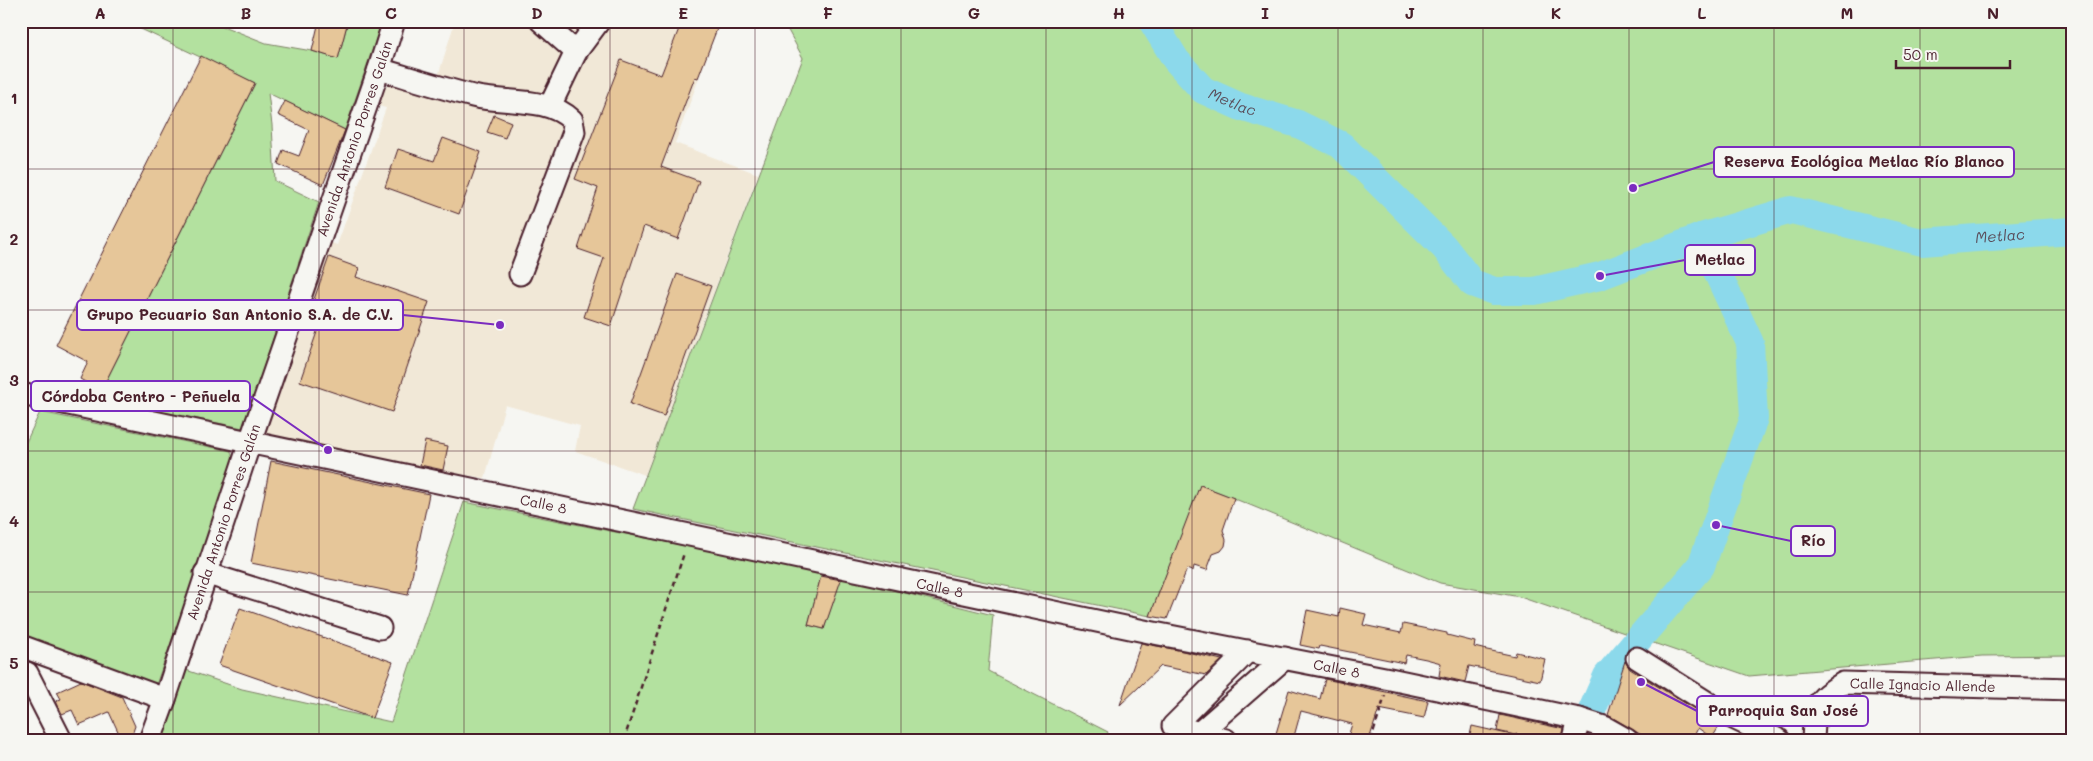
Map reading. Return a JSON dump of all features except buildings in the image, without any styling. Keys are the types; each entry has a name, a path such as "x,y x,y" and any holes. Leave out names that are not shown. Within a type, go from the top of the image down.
{"street":[{"name":"Avenida Antonio Porres Galán","path":"150,740 205,573 394,21"},
{"path":"541,21 576,52"},
{"path":"550,106 576,52 600,21"},
{"path":"379,69 475,96 550,106 565,113 572,120 574,132 520,274"},
{"name":"Calle 8","path":"21,394 1149,632 1390,679 1579,719 1604,727 1627,740"},
{"path":"205,573 380,628"},
{"path":"21,646 165,699"},
{"path":"1226,740 1194,736 1173,726 1248,651"},
{"path":"1194,736 1285,658"},
{"path":"1637,658 1727,715 1780,740"},
{"path":"27,673 61,740"},
{"name":"Calle Ignacio Allende","path":"1813,740 1814,710 1824,695 1843,683 2072,689"},
{"path":"1574,740 1579,719"}],"path":[{"path":"624,740 690,535"},
{"path":"1371,740 1390,679"}],"shaded area":[{"path":"455,21 720,21 675,143 758,174 645,475 575,451 580,426 505,405 485,478 420,468 260,433 327,241 337,245 386,108 374,105 381,88 406,80 435,86"}],"green space":[{"path":"124,21 210,21 266,43 312,51 338,59 348,21 382,21 345,130 268,93 275,181 319,202 243,428 97,399 255,83"},
{"path":"783,21 2072,21 2072,655 1982,656 1749,676 1520,597 1440,583 1201,485 1150,616 633,509 803,58"},
{"path":"40,412 231,451 234,463 156,685 21,637 21,453"},
{"path":"464,502 822,573 808,625 824,629 841,577 993,615 988,671 1108,732 1105,740 159,740 183,669 242,689 391,722"}],"waterway":[{"name":"Metlac","path":"1152,21 1176,60 1203,90 1241,107 1298,124 1341,145 1444,247 1472,283 1494,291 1534,291 1600,276 1701,237 1791,210 1922,242 2072,231"},
{"path":"1579,740 1607,676 1701,566 1754,418 1750,343 1701,237"}],"place":[{"name":"Reserva Ecológica Metlac Río Blanco","path":"1633,188"},
{"name":"Metlac","path":"1600,276"},
{"name":"Grupo Pecuario San Antonio S.A. de C.V.","path":"500,325"},
{"name":"Córdoba Centro - Peñuela","path":"328,450"},
{"name":"Río","path":"1716,525"},
{"name":"Parroquia San José","path":"1641,682"}]}
